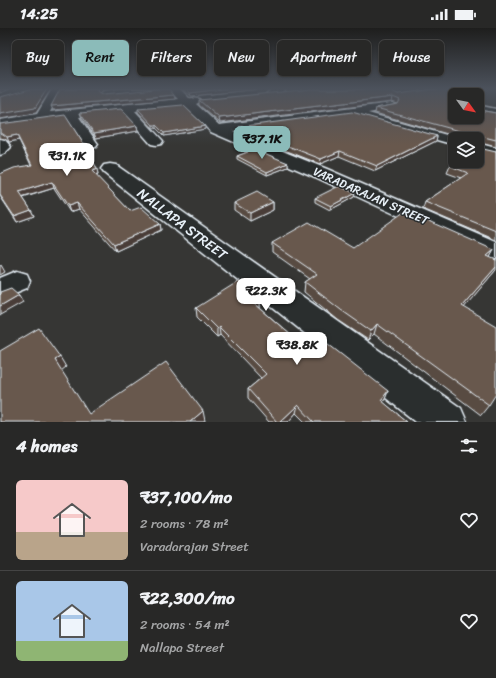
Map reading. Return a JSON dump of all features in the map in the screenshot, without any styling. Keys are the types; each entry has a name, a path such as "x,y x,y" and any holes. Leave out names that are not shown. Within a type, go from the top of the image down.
{"street":[{"path":"41,117 47,107"},
{"name":"VARADARAJAN STREET","path":"193,107 216,129 321,173 496,251"},
{"path":"216,129 380,107"},
{"path":"0,124 41,117 126,108 156,141"},
{"path":"484,110 496,113"},
{"path":"350,111 448,140"},
{"path":"71,114 91,144"},
{"path":"0,144 3,147 0,150"},
{"path":"484,150 496,153"},
{"name":"NALLAPA STREET","path":"110,169 447,422"}],"building":[{"path":"0,107 35,107 35,108 0,114"},
{"path":"186,107 205,126 164,133 156,125 153,125 138,109"},
{"path":"207,107 307,107 219,118"},
{"path":"448,107 448,124 484,124 484,111 496,113 496,140 484,137 484,132 463,132 376,108"},
{"path":"121,109 137,126 94,133 80,113"},
{"path":"352,112 437,136 377,166 340,151 321,159 239,127"},
{"path":"65,115 83,143 90,147 87,148 97,169 92,171 130,211 141,207 160,224 114,244 77,203 68,206 52,182 19,192 31,210 14,216 0,195 0,174 14,168 32,165 17,135 7,137 0,133 0,124"},
{"path":"252,148 288,163 267,172 237,156 248,152 245,151"},
{"path":"484,149 496,152 496,231 425,202 468,173 455,168 484,168"},
{"path":"339,186 355,193 331,206 315,198"},
{"path":"257,192 273,202 250,213 234,203"},
{"path":"404,212 408,212 494,250 487,256 496,260 496,267 462,306 496,326 496,394 489,405 377,324 371,331 341,310 305,282 317,274 272,243 309,222 353,248"},
{"path":"239,281 260,299 254,303 301,344 314,333 388,391 381,400 407,422 314,422 298,405 280,422 277,422 248,389 266,374 219,327 217,329 196,308"},
{"path":"11,288 19,295 0,306 0,292"},
{"path":"39,328 60,357 55,360 89,414 166,362 203,411 190,422 0,422 0,351"}]}
